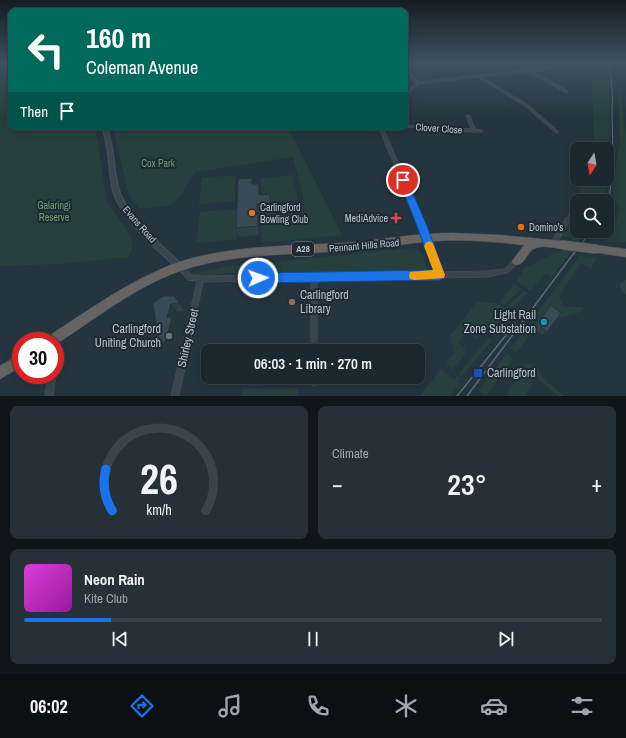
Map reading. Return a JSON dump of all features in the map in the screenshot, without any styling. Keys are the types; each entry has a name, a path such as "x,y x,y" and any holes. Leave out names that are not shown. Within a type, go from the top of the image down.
{"highway":[{"name":"Pennant Hills Road","path":"64,333 138,286 180,267 195,262 242,255 346,247 426,238 486,238 626,252"},
{"path":"517,261 529,246 540,243"},
{"path":"0,373 12,366"}],"street":[{"path":"415,80 418,84"},
{"path":"408,92 418,84 444,80"},
{"path":"485,80 526,105 557,132"},
{"path":"547,80 566,92"},
{"name":"Clover Close","path":"468,116 474,131"},
{"name":"Clover Close","path":"408,126 481,131"},
{"name":"Evans Road","path":"105,130 120,201 138,224 180,267"},
{"path":"382,130 440,275"},
{"path":"558,245 570,216"},
{"path":"180,267 190,278 201,279 497,274 505,271 517,261"},
{"path":"314,277 314,344"},
{"name":"Shirley Street","path":"175,396 201,279"},
{"path":"49,396 51,384"}],"green space":[{"name":"Galaringi Reserve","path":"0,80 8,80 8,130 95,130 107,201 130,236 132,251 128,257 58,264 0,266"},
{"path":"592,80 609,80 609,142 594,142"},
{"path":"618,89 621,90 626,136 626,242 602,242 608,238 614,238 614,228 620,206 614,199 616,162 620,145"},
{"name":"Cox Park","path":"114,130 290,130 342,235 262,243 261,214 300,208 305,204 293,157 196,172 190,179 181,195 171,204 166,206 139,208 129,196"},
{"path":"235,175 235,201 199,204 202,178"},
{"path":"293,175 298,200 263,204 260,178"},
{"path":"580,186 607,186 605,194 582,194 579,189"},
{"path":"238,209 237,239 196,243 200,212"},
{"path":"570,226 570,237 562,236"},
{"path":"573,238 581,238 552,277 546,273 530,291 516,281 523,273 521,271 523,269 554,253 561,253"},
{"path":"414,248 422,253 429,272 421,270 233,273 195,276 192,274 222,267"},
{"path":"580,255 597,258 591,269 581,263 559,296 564,307 584,308 578,313 559,318 546,309 529,328 533,331 516,353 509,347 515,343"},
{"path":"514,284 522,289 504,305 500,302"},
{"path":"524,291 528,293 489,330 486,327 476,339 467,332 458,342 466,349 464,352 466,353 453,370 446,363 454,353 450,336 477,302 495,303 505,308"},
{"path":"489,338 491,341 462,376 459,374"},
{"path":"507,353 513,359 486,396 479,390"},
{"path":"528,363 537,368 546,381 564,396 558,396 524,367 523,364"},
{"path":"441,369 454,380 458,376 460,379 458,382 460,384 450,396 420,396"},
{"path":"521,371 534,381 525,396 506,396"},
{"path":"298,388 298,396 242,396 243,389"}],"building":[{"name":"Carlingford Bowling Club","path":"252,178 252,184 259,184 259,195 270,194 270,203 257,204 258,226 236,228 238,179"},
{"path":"163,296 174,296 179,303 171,304 167,317 172,317 166,341 159,343 153,303"},
{"name":"Light Rail Zone Substation","path":"551,305 561,313 547,332 537,324"}],"tram line":[{"path":"609,194 613,151 611,80"},
{"path":"574,254 586,238"},
{"path":"467,396 574,253"},
{"path":"457,396 515,324"}],"slow traffic":[{"path":"414,275 440,275 429,246"}],"place":[{"name":"Carlingford Bowling Club","path":"252,213"},
{"name":"MediAdvice","path":"396,218"},
{"name":"Domino's","path":"521,227"},
{"name":"Carlingford Library","path":"292,302"},
{"name":"Light Rail Zone Substation","path":"544,322"},
{"name":"Carlingford Uniting Church","path":"169,336"},
{"name":"Carlingford","path":"478,373"}],"route":[{"path":"258,278 440,275 403,180"}]}
